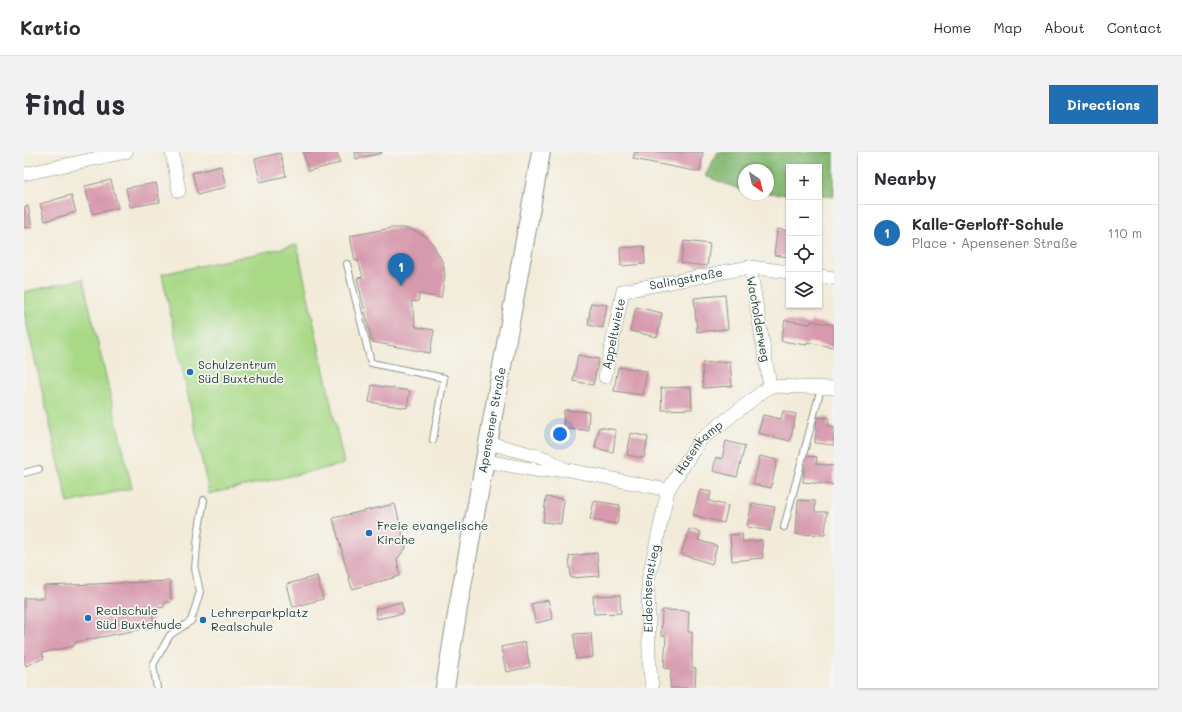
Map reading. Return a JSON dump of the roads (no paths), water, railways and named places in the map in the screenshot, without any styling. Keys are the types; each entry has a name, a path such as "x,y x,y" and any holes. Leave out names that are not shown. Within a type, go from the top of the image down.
{"main road":[{"name":"Apensener Straße","path":"445,688 542,152"}],"street":[{"path":"24,174 126,152"},
{"path":"172,152 180,191"},
{"name":"Wacholderweg","path":"770,386 750,268 786,272"},
{"name":"Salingstraße","path":"623,291 750,268"},
{"path":"822,276 834,278"},
{"name":"Appeltwiete","path":"605,377 623,291"},
{"path":"770,386 828,388"},
{"name":"Hasenkamp","path":"668,490 700,440 770,386"},
{"path":"489,444 545,458 564,469"},
{"path":"486,461 541,471 564,469 668,490"},
{"name":"Eidechsenstieg","path":"652,688 649,658 648,581 668,490"}],"lane":[{"path":"347,264 371,363 444,378 433,440"},
{"path":"784,527 828,388"},
{"path":"24,473 39,469"},
{"path":"157,688 154,664 170,635 191,621 200,592 195,569 198,535 204,500"}],"place":[{"name":"Kalle-Gerloff-Schule","path":"401,286"},
{"name":"Schulzentrum Süd Buxtehude","path":"190,372"},
{"name":"Freie evangelische Kirche","path":"369,533"},
{"name":"Realschule Süd Buxtehude","path":"88,618"},
{"name":"Lehrerparkplatz Realschule","path":"203,620"}]}
